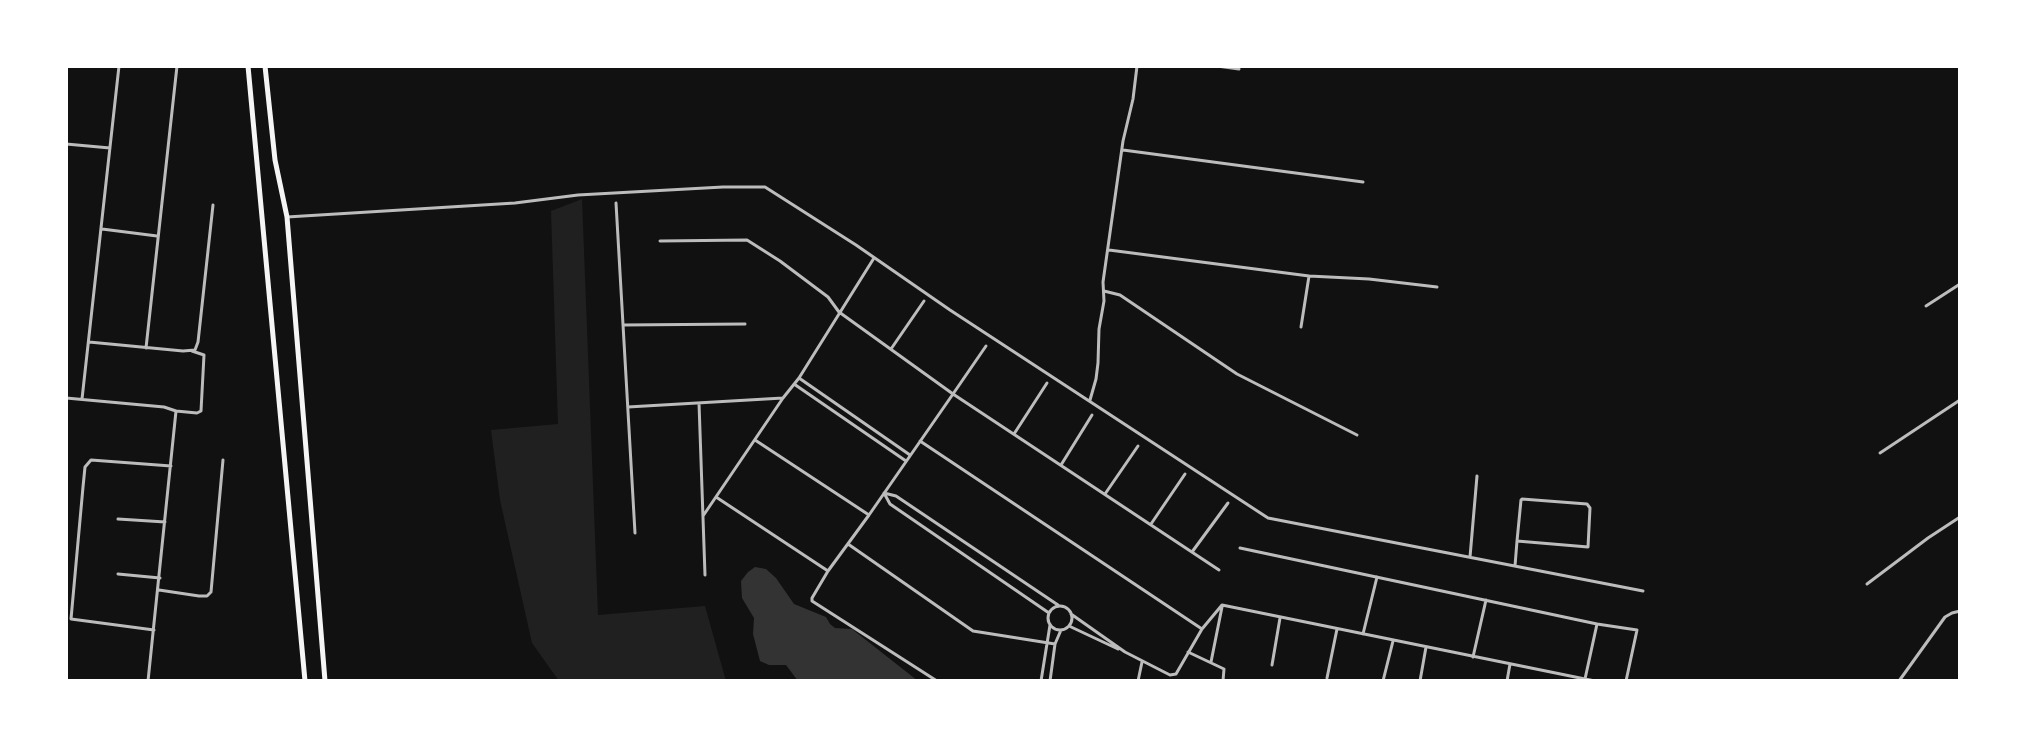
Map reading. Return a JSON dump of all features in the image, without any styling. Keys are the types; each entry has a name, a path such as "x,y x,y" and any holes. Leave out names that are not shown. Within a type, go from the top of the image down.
{"highway":[{"path":"248,66 305,681"},
{"path":"265,66 275,160 287,217 325,681"}],"street":[{"path":"82,399 120,66"},
{"path":"146,348 177,66"},
{"path":"1090,400 1098,363 1103,282 1137,66"},
{"path":"1216,66 1239,69"},
{"path":"66,144 110,148"},
{"path":"1123,150 1363,182"},
{"path":"287,217 515,203 578,195 759,186 771,190 1268,518 1643,591"},
{"path":"616,203 634,533"},
{"path":"192,351 197,347 198,342 213,205"},
{"path":"101,229 157,236"},
{"path":"660,242 747,240 780,261 828,297 839,312 953,394 1219,570"},
{"path":"1109,250 1309,276 1369,279 1437,287"},
{"path":"703,516 799,378 874,258"},
{"path":"1301,327 1309,276"},
{"path":"1926,306 1960,284"},
{"path":"1104,291 1120,295 1237,374 1357,435"},
{"path":"891,349 924,301"},
{"path":"623,325 745,324"},
{"path":"66,398 171,408 176,411 197,413 201,411 204,355 192,351 89,342"},
{"path":"937,681 814,603 812,598 828,571 986,346"},
{"path":"799,378 910,455"},
{"path":"1014,434 1047,383"},
{"path":"794,384 906,461"},
{"path":"628,407 783,398"},
{"path":"1880,453 1960,400"},
{"path":"699,403 705,575"},
{"path":"148,681 176,411"},
{"path":"1061,465 1092,415"},
{"path":"755,440 869,515"},
{"path":"920,441 1202,629"},
{"path":"1105,494 1138,446"},
{"path":"154,630 71,619 83,481 85,467 91,460 171,466"},
{"path":"159,590 199,596 207,596 211,592 223,460"},
{"path":"1151,524 1185,474"},
{"path":"1470,557 1477,476"},
{"path":"884,493 896,496 1058,605 1066,607 1071,614 1125,652 1173,676 1202,629 1222,605"},
{"path":"884,493 890,504 1049,613"},
{"path":"716,497 828,571"},
{"path":"1515,566 1517,541 1522,499 1587,504 1590,508 1588,547 1517,541"},
{"path":"1192,552 1228,503"},
{"path":"1867,585 1928,538 1960,517"},
{"path":"118,519 165,522"},
{"path":"848,544 973,631 1055,644"},
{"path":"1240,548 1598,624 1637,630 1626,681"},
{"path":"118,574 160,578"},
{"path":"1363,634 1377,577"},
{"path":"1473,657 1486,600"},
{"path":"1041,681 1050,625 1049,613 1058,605"},
{"path":"1222,605 1595,681"},
{"path":"1211,662 1222,605"},
{"path":"1899,681 1946,616 1960,611"},
{"path":"1069,626 1071,614"},
{"path":"1272,665 1280,618"},
{"path":"1585,680 1598,624"},
{"path":"1050,625 1061,630"},
{"path":"1050,681 1055,644 1061,630 1069,626"},
{"path":"1069,626 1125,652"},
{"path":"1327,678 1337,629"},
{"path":"1383,681 1393,640"},
{"path":"1420,681 1426,647"},
{"path":"1188,652 1224,669 1223,681"},
{"path":"1138,681 1142,662"},
{"path":"1507,681 1510,664"}],"shaded area":[{"path":"582,199 598,615 705,606 726,681 559,681 532,643 500,500 491,430 558,424 551,211"},
{"path":"755,567 766,569 776,578 794,604 826,617 835,628 852,629 918,681 798,681 786,665 769,665 760,661 753,634 754,618 742,598 741,581"}]}
